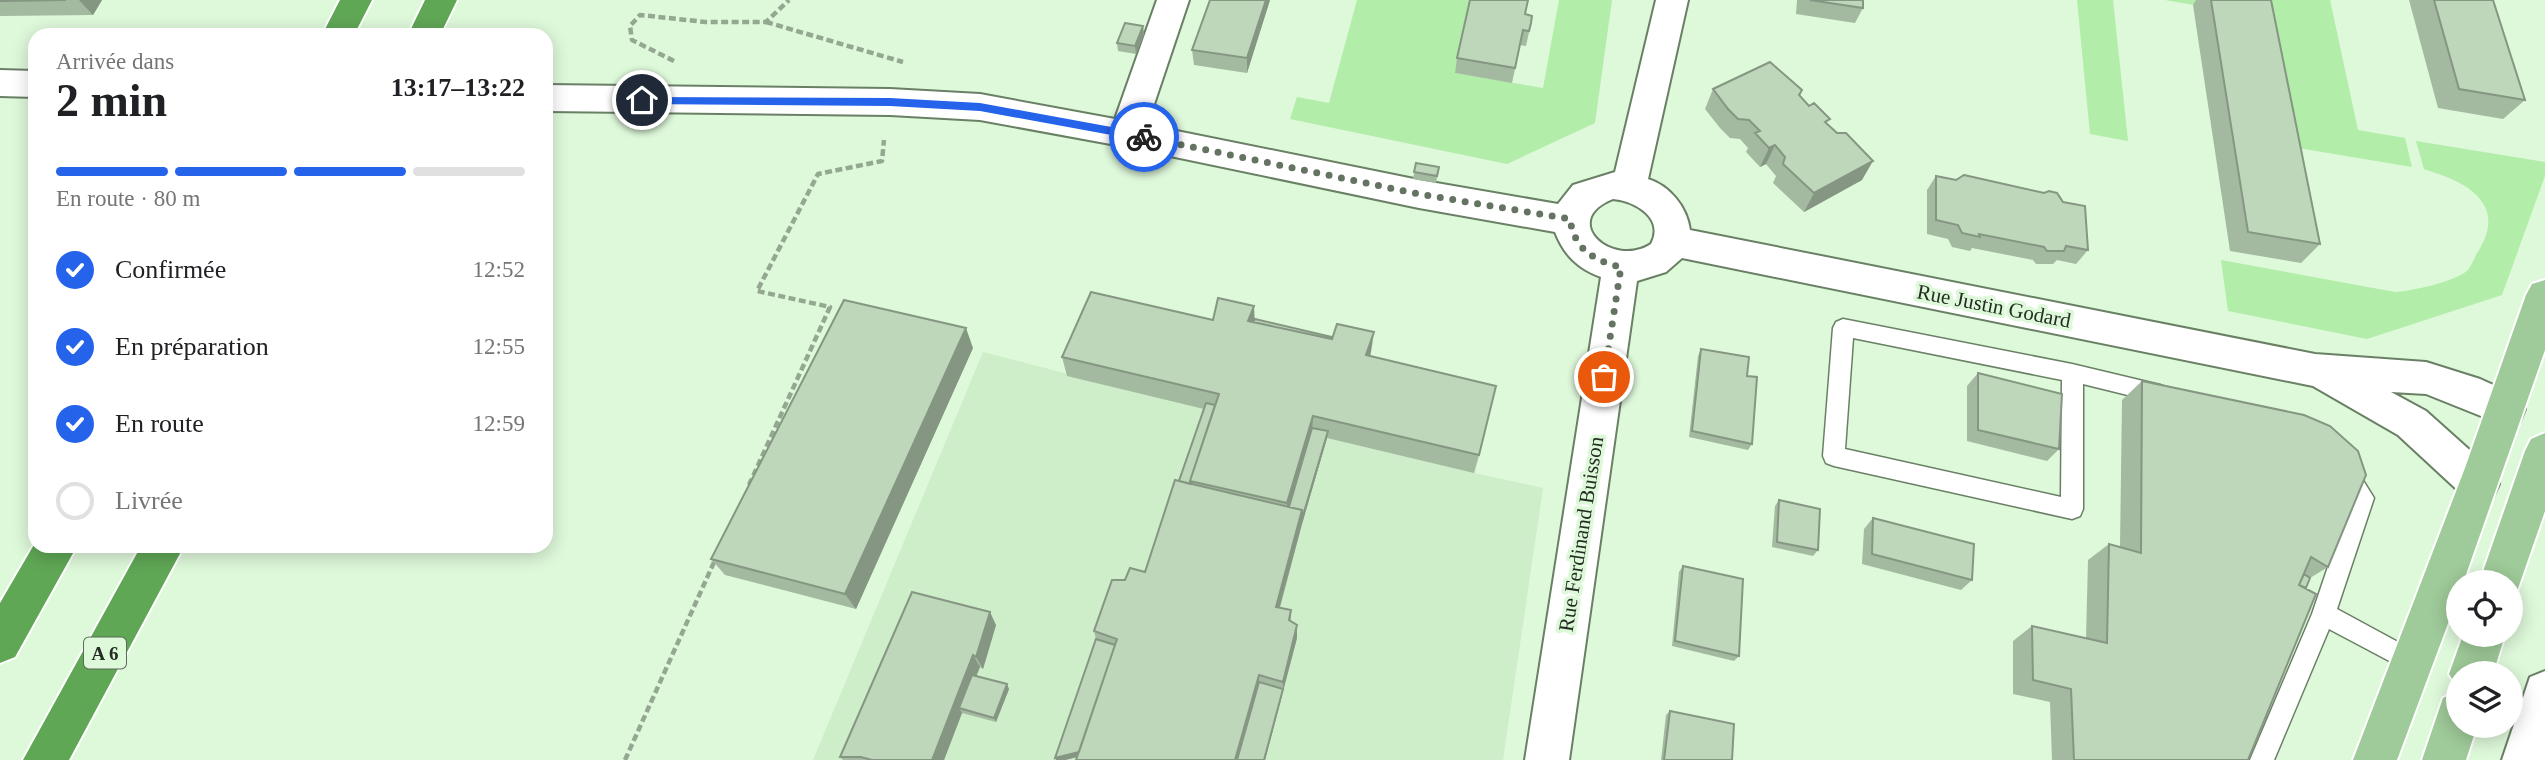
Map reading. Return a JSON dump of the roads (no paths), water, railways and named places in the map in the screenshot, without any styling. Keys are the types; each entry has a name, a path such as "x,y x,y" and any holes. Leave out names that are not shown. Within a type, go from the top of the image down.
{"highway":[{"path":"342,28 356,0"},
{"path":"427,28 441,0"},
{"path":"0,643 52,553"},
{"name":"A 6","path":"45,760 159,553"}],"main road":[{"path":"2375,760 2507,410 2545,295"},
{"path":"2507,410 2545,438"},
{"path":"2504,570 2545,451"},
{"path":"2444,760 2451,738"}],"street":[{"path":"1127,134 1173,0"},
{"path":"1629,187 1672,0"},
{"path":"0,83 28,84"},
{"path":"553,98 890,102 980,107 1419,194 1570,219"},
{"path":"1603,187 1629,187 1644,192 1659,202 1673,227 1672,241 1665,253 1654,262 1638,267 1604,263 1578,245 1572,233 1570,219 1573,207 1582,196 1603,187"},
{"name":"Rue Justin Godard","path":"1672,241 2315,370 2426,378 2466,391 2507,410"},
{"name":"Rue Ferdinand Buisson","path":"1547,760 1621,267"},
{"name":"Rue Justin Godard","path":"2315,370 2412,422 2479,484"},
{"path":"2524,760 2545,692"}],"lane":[{"path":"2072,373 2072,509 1834,456 1843,328 2072,373 2176,397"},
{"path":"2262,760 2324,614 2363,498 2334,453"},
{"path":"2324,614 2412,662"}]}
